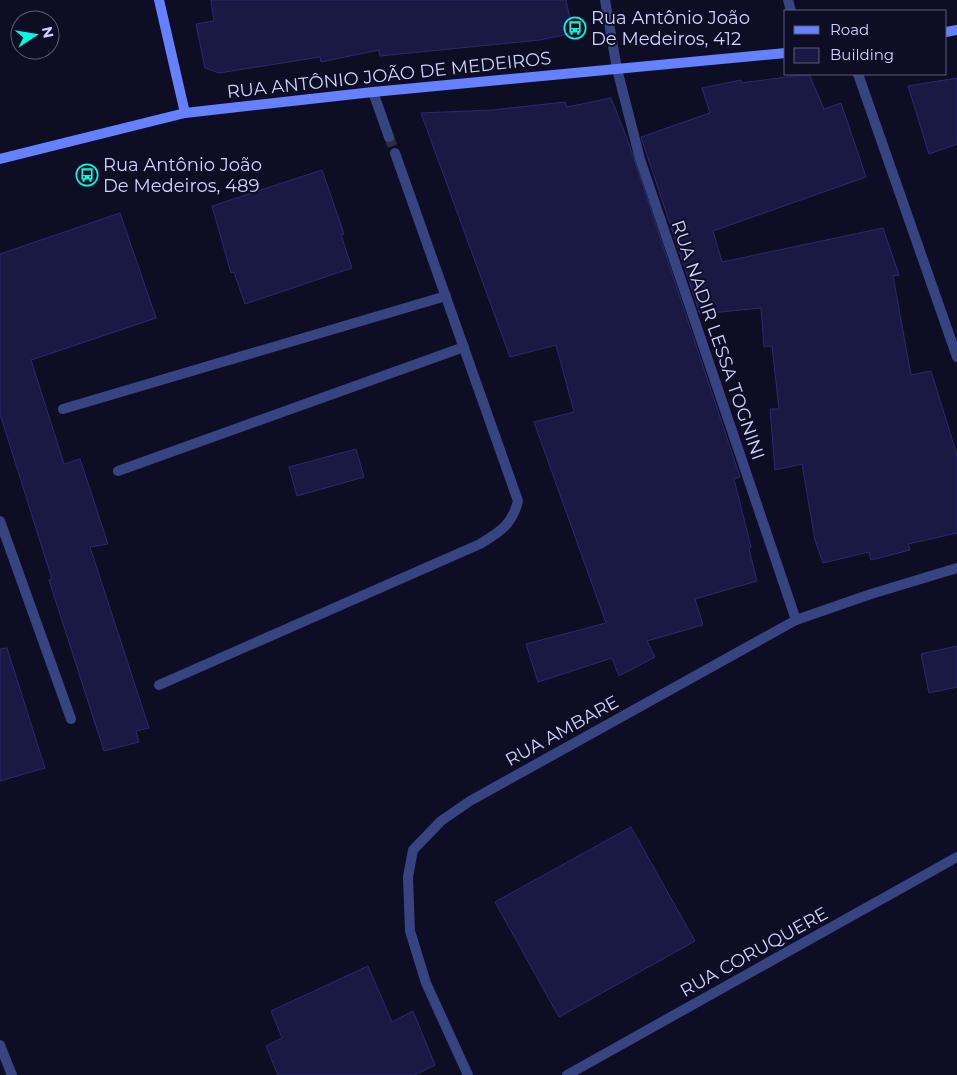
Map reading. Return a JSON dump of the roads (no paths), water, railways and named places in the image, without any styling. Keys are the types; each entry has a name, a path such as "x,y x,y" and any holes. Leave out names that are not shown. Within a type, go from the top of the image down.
{"street":[{"path":"159,0 185,113"},
{"name":"RUA NADIR LESSA TOGNINI","path":"605,0 617,69 640,159 796,620"},
{"name":"RUA ANTÔNIO JOÃO DE MEDEIROS","path":"0,159 185,113 373,92 784,53"},
{"path":"858,75 957,357"},
{"path":"373,92 389,137"},
{"path":"159,685 480,544 501,531 514,515 518,501 395,153"},
{"path":"64,409 446,296"},
{"path":"118,471 464,347"},
{"path":"0,521 71,718"},
{"name":"RUA AMBARE","path":"468,1075 426,983 410,930 408,878 413,850 441,821 470,801 796,620 871,594 957,568"},
{"name":"RUA CORUQUERE","path":"567,1075 957,857"},
{"path":"0,1045 12,1075"}],"tunnel":[{"path":"389,137 395,153"}],"place":[{"name":"Rua Antônio João De Medeiros, 412","path":"575,28"},
{"name":"Rua Antônio João De Medeiros, 489","path":"87,175"}]}
